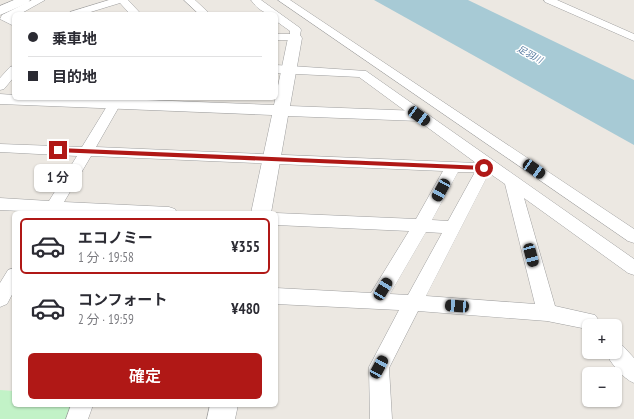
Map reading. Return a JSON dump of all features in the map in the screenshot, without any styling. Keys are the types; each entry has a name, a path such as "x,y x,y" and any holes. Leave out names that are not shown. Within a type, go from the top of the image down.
{"street":[{"path":"0,11 21,0"},
{"path":"16,12 40,0"},
{"path":"80,12 121,0 134,12"},
{"path":"189,0 203,12"},
{"path":"256,0 270,12"},
{"path":"283,0 634,237"},
{"path":"549,0 634,38"},
{"path":"569,0 634,28"},
{"path":"12,14 6,17 5,20 12,22"},
{"path":"261,211 282,110 283,70 295,38 296,30 278,17"},
{"path":"278,37 295,38"},
{"path":"283,70 362,74 485,167 512,182 634,268"},
{"path":"0,86 12,72"},
{"path":"0,99 12,99"},
{"path":"58,100 116,101 419,116 449,127 513,163 548,178"},
{"path":"52,210 116,101"},
{"path":"0,148 272,160 485,167"},
{"path":"376,301 421,226 453,167"},
{"path":"381,419 379,367 485,167"},
{"path":"512,182 546,313"},
{"path":"0,204 52,210 91,211"},
{"path":"278,219 453,227"},
{"path":"0,299 10,279"},
{"path":"278,296 413,303 546,313 582,320"},
{"path":"622,359 634,374"},
{"path":"77,419 81,407"},
{"path":"221,419 224,407"}],"green space":[{"path":"0,390 12,391 12,407 72,407 67,419 0,419"}],"water":[{"name":"足羽川","path":"374,0 468,0 634,80 634,145"}],"route":[{"path":"58,150 484,168"}]}
